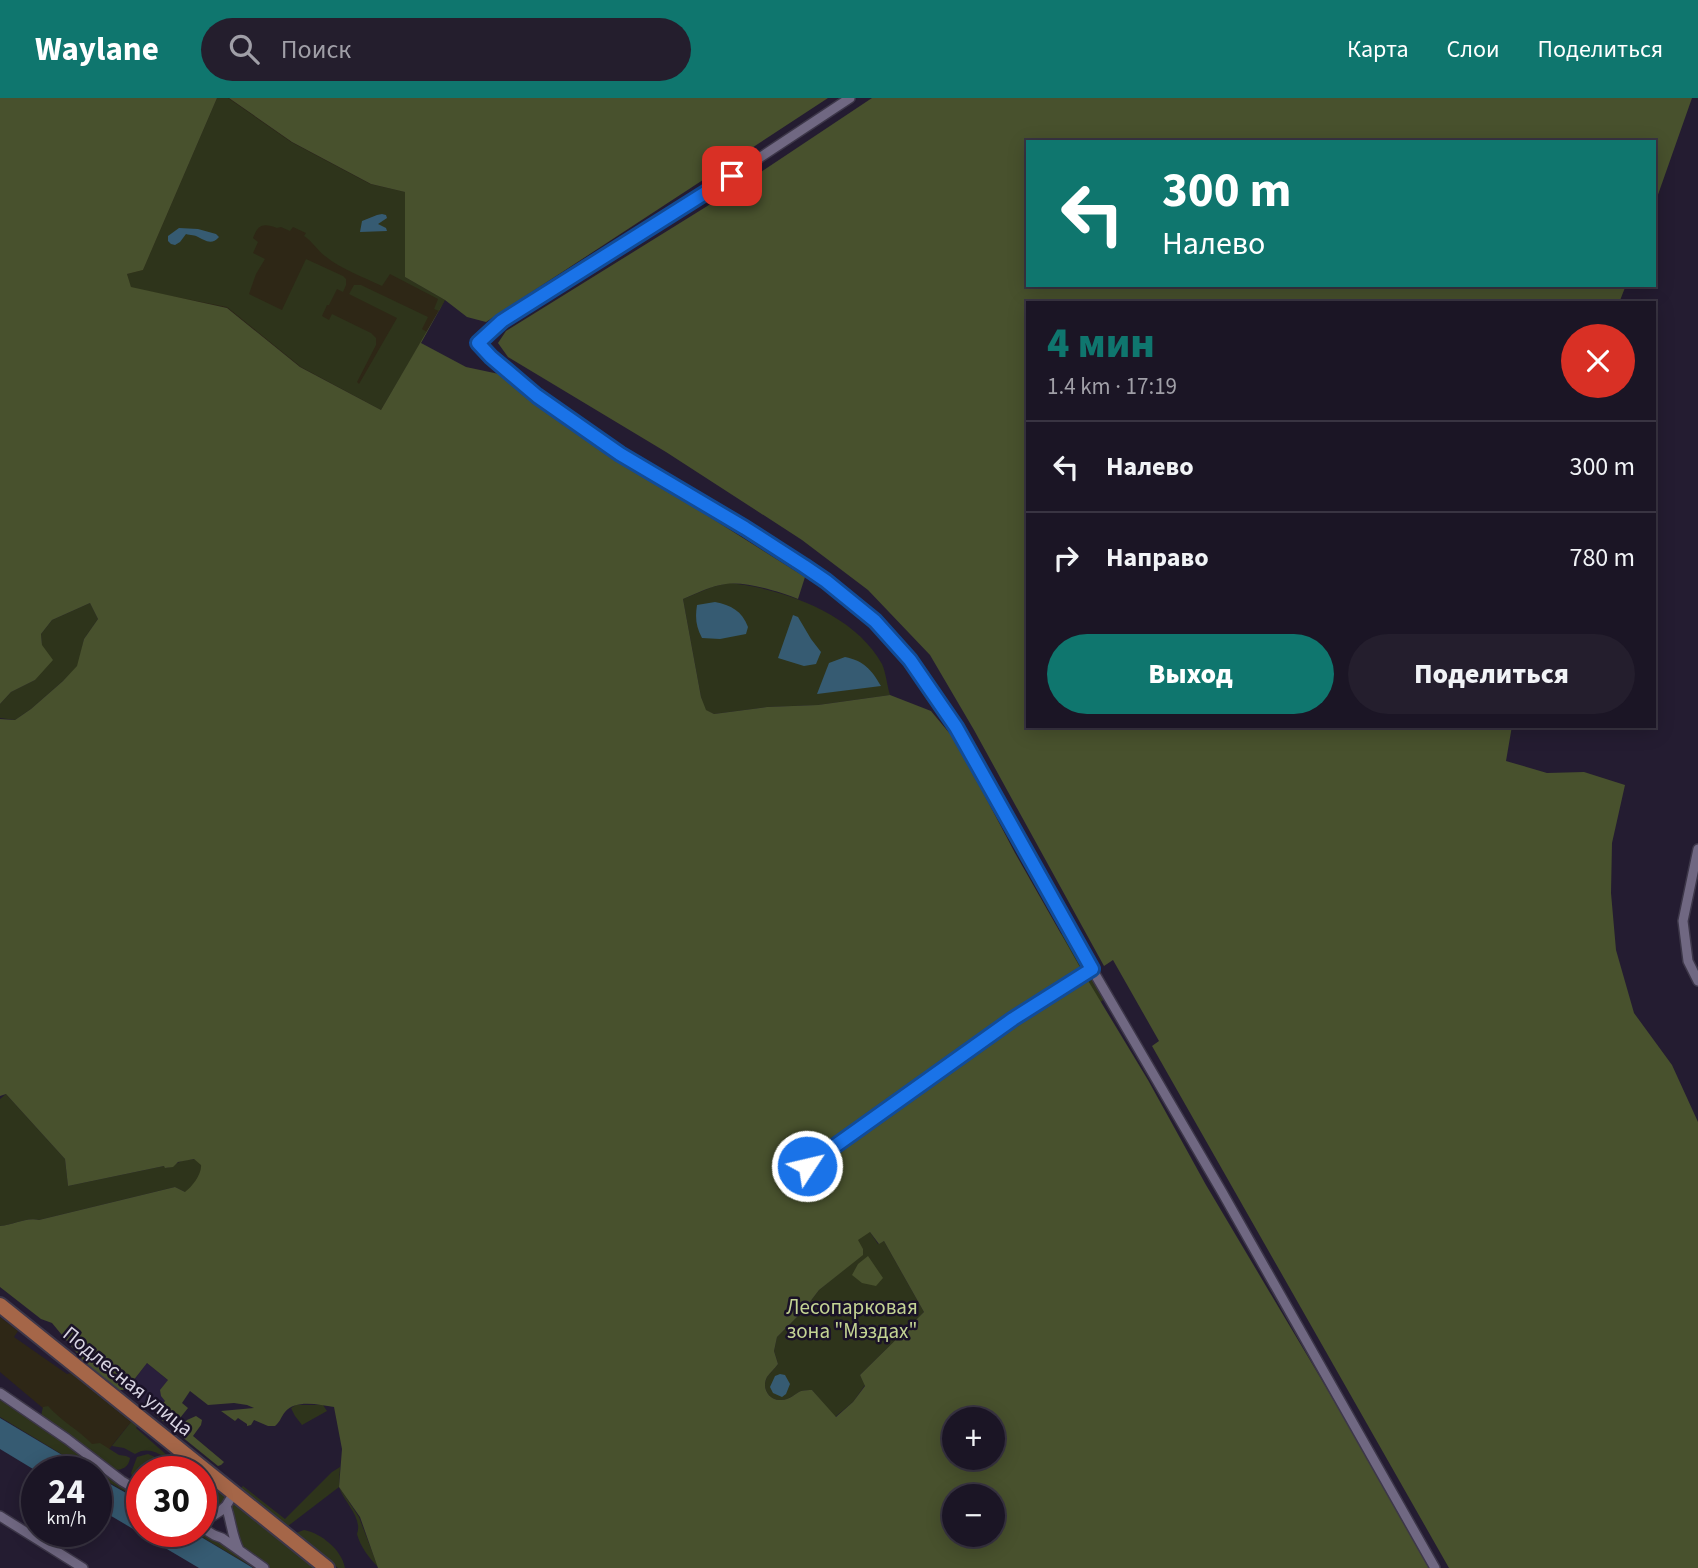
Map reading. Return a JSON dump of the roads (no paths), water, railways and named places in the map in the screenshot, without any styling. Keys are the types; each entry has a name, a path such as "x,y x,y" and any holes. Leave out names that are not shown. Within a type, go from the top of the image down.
{"main road":[{"name":"Подлесная улица","path":"0,1306 230,1499 327,1568"}],"street":[{"path":"850,98 502,321 478,343 537,396 620,454 745,528 826,581 875,621 910,660 956,727 1435,1568"},
{"path":"1698,849 1683,921 1688,961 1698,981"},
{"path":"807,1166 1013,1019 1092,969"},
{"path":"0,1393 126,1482"},
{"path":"217,1514 230,1499"},
{"path":"230,1499 234,1542 240,1552"},
{"path":"0,1516 83,1568"},
{"path":"217,1536 264,1568"}],"water":[{"path":"382,214 387,218 378,224 387,231 360,232 362,221"},
{"path":"179,228 198,229 219,237 211,242 186,234 180,242 171,244 168,236"},
{"path":"715,602 731,607 739,613 748,627 746,634 720,639 702,638 696,622 697,605"},
{"path":"793,615 798,617 821,652 816,664 804,666 778,658"},
{"path":"845,657 866,667 881,686 817,694 829,663"},
{"path":"785,1375 790,1384 782,1397 773,1393 770,1387 775,1376"},
{"path":"0,1418 63,1456 21,1456 21,1462 0,1449"},
{"path":"112,1485 126,1493 126,1525 112,1516"},
{"path":"164,1547 217,1547 253,1568 199,1568"}],"park label":[{"name":"Лесопарковая зона \"Мэздах\"","path":"852,1319"}]}
